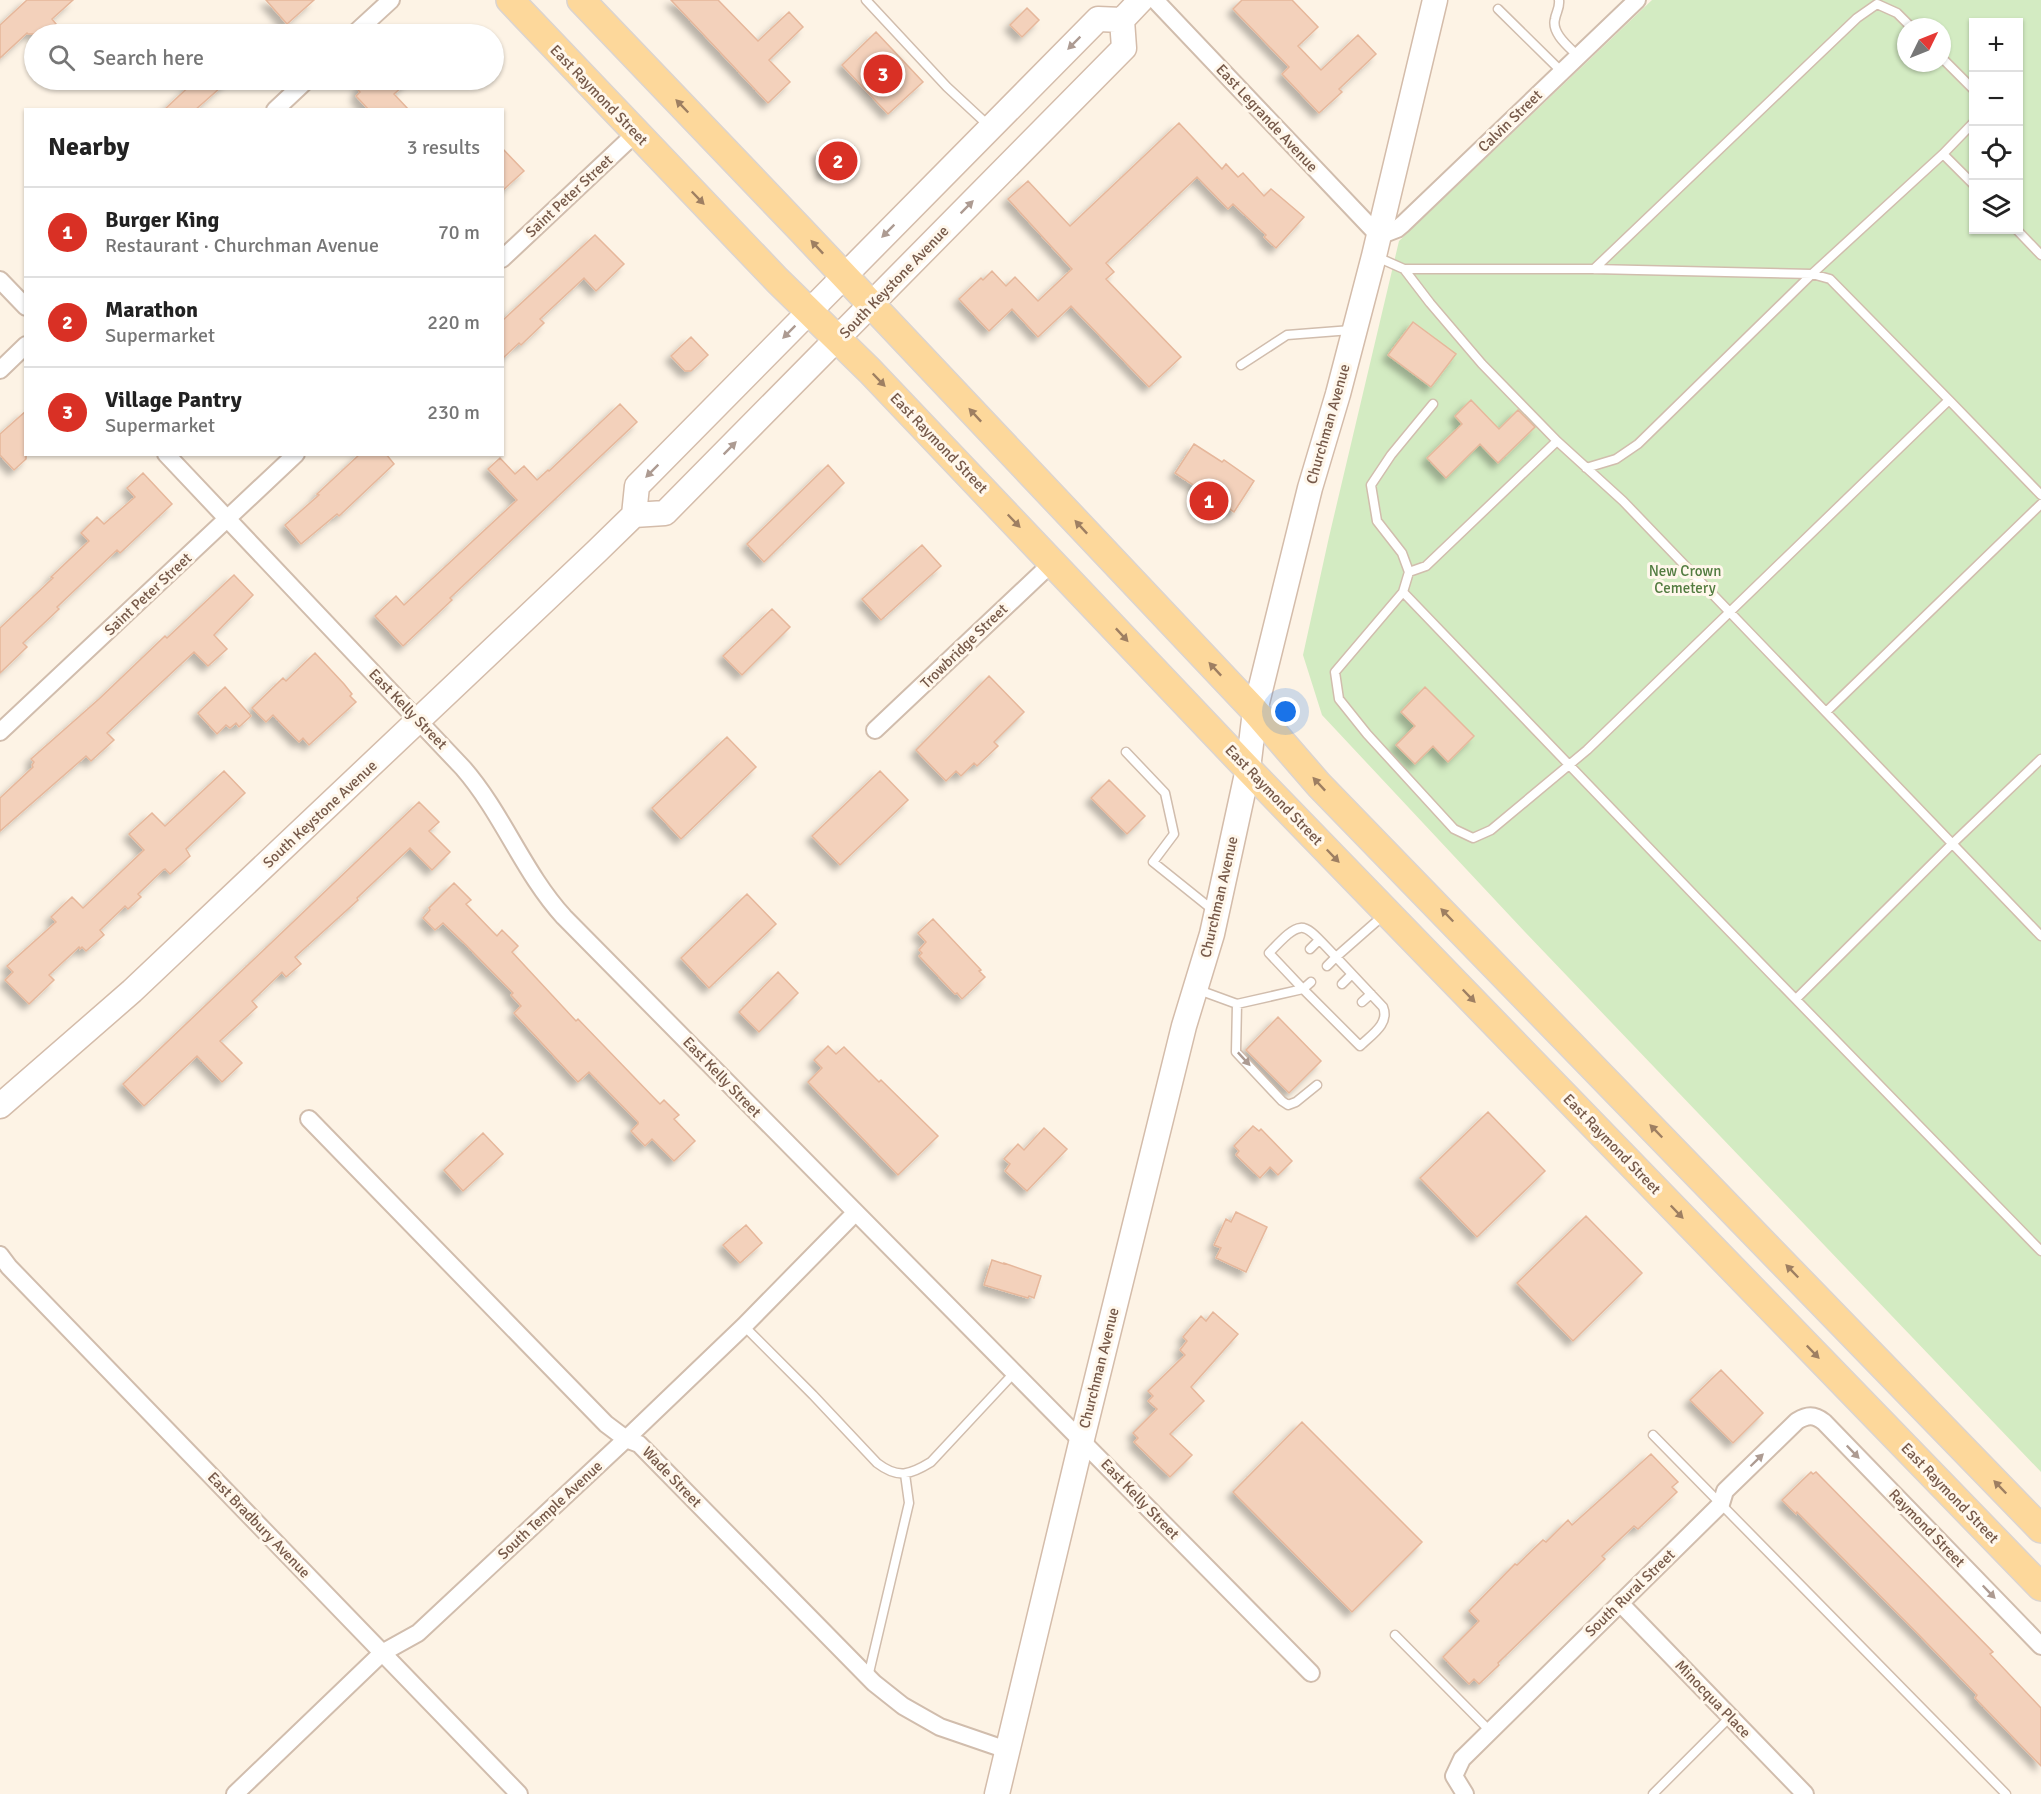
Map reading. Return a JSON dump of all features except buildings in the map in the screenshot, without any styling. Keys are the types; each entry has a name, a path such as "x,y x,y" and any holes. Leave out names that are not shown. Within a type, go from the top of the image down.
{"main road":[{"name":"East Raymond Street","path":"510,0 809,312 870,371 1248,769 2041,1587"},
{"path":"581,0 1255,711 1319,785 2041,1529"},
{"path":"634,515 637,486 844,275 1098,19 1122,20 1141,0"},
{"name":"Churchman Avenue","path":"997,1794 1184,1026 1217,913 1248,769 1255,711 1310,488 1355,330 1435,0"},
{"name":"South Keystone Avenue","path":"0,1106 132,991 634,515 665,513 1124,48 1122,20"}],"street":[{"path":"365,24 391,0"},
{"name":"East Legrande Avenue","path":"1155,0 1376,246"},
{"name":"Calvin Street","path":"1376,246 1403,224 1637,0"},
{"path":"277,108 296,90"},
{"name":"Saint Peter Street","path":"504,257 636,133"},
{"path":"0,279 24,305"},
{"path":"0,370 24,347"},
{"name":"East Kelly Street","path":"168,456 464,768 484,794 551,903 1311,1673"},
{"name":"Saint Peter Street","path":"0,732 294,456"},
{"name":"Trowbridge Street","path":"875,730 1053,562"},
{"name":"Wade Street","path":"309,1119 589,1407 626,1439 639,1444 868,1678 903,1706 940,1726 1007,1750"},
{"name":"South Temple Avenue","path":"235,1794 382,1653 422,1629 626,1439 744,1326 855,1213"},
{"name":"East Bradbury Avenue","path":"0,1255 519,1794"},
{"name":"South Rural Street","path":"1465,1794 1454,1776 1462,1759 1721,1504 1725,1491 1797,1421 1809,1415"},
{"name":"Raymond Street","path":"1809,1415 1818,1417 1824,1422 2041,1646"},
{"name":"Minocqua Place","path":"1620,1603 1805,1794"}],"lane":[{"path":"866,0 947,87 991,127"},
{"path":"1560,0 1560,8 1554,21 1555,28 1578,56"},
{"path":"1594,269 1857,18 1876,4 1897,13 1902,18"},
{"path":"1498,9 1562,72"},
{"path":"1951,67 1969,85"},
{"path":"1586,468 1616,459 1638,444 1812,274 1943,154 1970,126"},
{"path":"1943,154 1969,180"},
{"path":"2020,234 2041,255"},
{"path":"1376,246 1404,269 1482,364 1557,441 1623,501 2041,936"},
{"path":"1404,269 1594,269 1812,274 1830,279 2041,495"},
{"path":"1241,365 1287,335 1355,330"},
{"path":"1433,404 1391,455 1371,485 1377,521 1402,553 1409,572 1403,592 1335,672 1339,699 1367,734 1455,829 1473,838 1491,830 1587,750 1949,400"},
{"path":"1409,572 1426,566 1557,441"},
{"path":"1827,712 2041,504"},
{"path":"1403,592 2041,1251"},
{"path":"1126,752 1165,793 1174,834 1153,862 1217,913"},
{"path":"1796,999 2041,759"},
{"path":"1327,966 1387,912"},
{"path":"1301,927 1310,930 1336,957 1383,1007 1386,1015 1384,1022 1358,1051 1342,1022 1323,1002 1304,989 1290,968 1269,953 1292,929 1301,927"},
{"path":"1310,949 1319,939"},
{"path":"1342,984 1352,974"},
{"path":"1195,989 1237,1004 1304,989 1311,982"},
{"path":"1362,1002 1371,994"},
{"path":"1237,1004 1236,1052 1282,1101 1288,1105 1296,1102 1317,1085"},
{"path":"744,1326 887,1471 905,1474 931,1462 1014,1373"},
{"path":"1653,1435 2006,1794"},
{"path":"868,1678 909,1503 905,1474"},
{"path":"1395,1635 1490,1731"},
{"path":"1653,1794 1730,1717"}],"green space":[{"name":"New Crown Cemetery","path":"1652,0 2041,0 2041,1472 1525,932 1322,715 1303,655 1399,241"}],"place":[{"name":"Village Pantry","path":"883,74"},
{"name":"Marathon","path":"838,161"},
{"name":"Burger King","path":"1209,501"}]}
